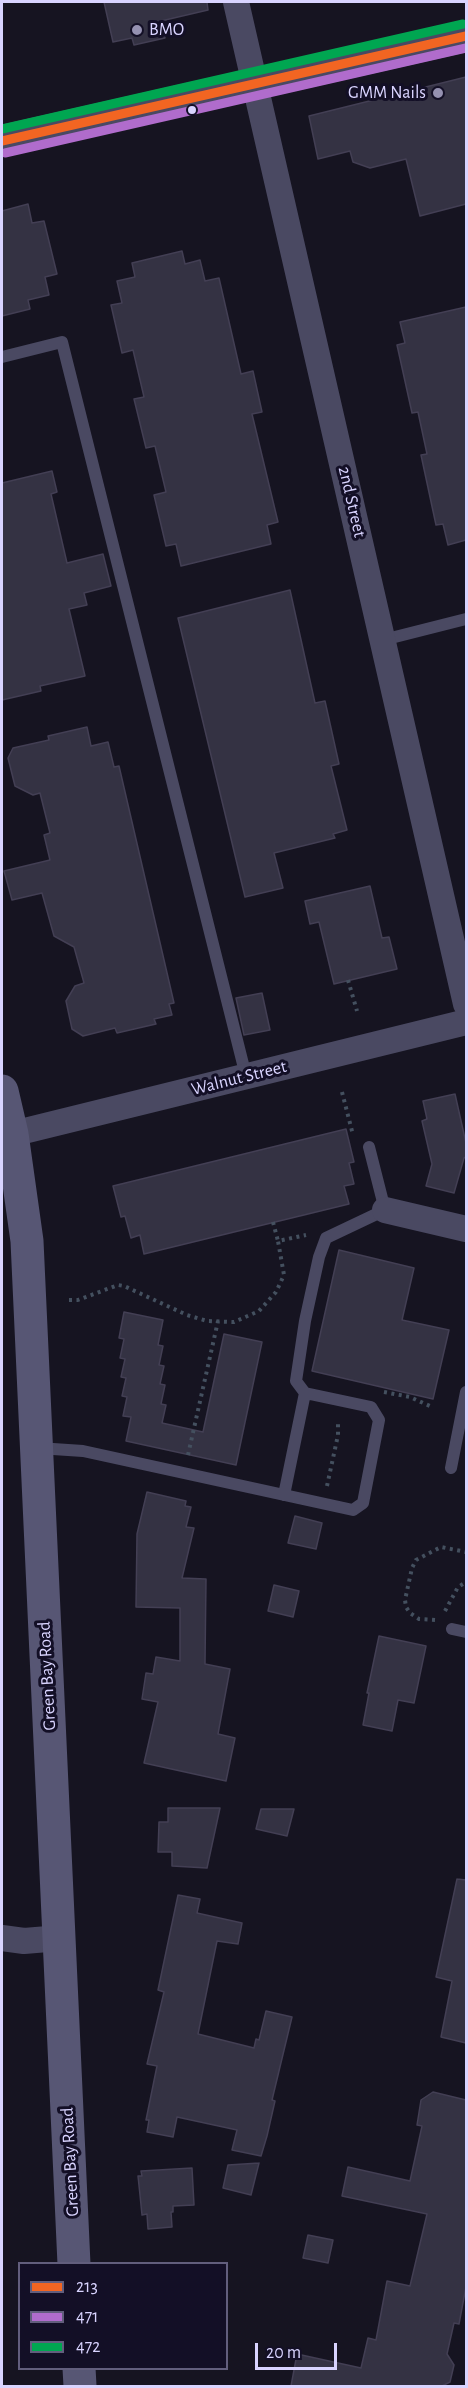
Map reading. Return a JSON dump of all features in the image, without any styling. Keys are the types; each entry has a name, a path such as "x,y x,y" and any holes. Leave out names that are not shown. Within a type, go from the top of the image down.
{"main road":[{"name":"Green Bay Road","path":"2,1091 7,1133 27,1241 74,2262"},
{"path":"79,2370 80,2386"}],"street":[{"name":"2nd Street","path":"236,2 466,1004"},
{"path":"2,141 466,36"},
{"name":"Walnut Street","path":"7,1133 466,1022"},
{"path":"385,1210 466,1229"},
{"path":"2,1938 24,1941 60,1938"}],"lane":[{"path":"2,357 62,342 246,1076"},
{"path":"383,640 466,619"},
{"path":"37,1448 83,1450 353,1510 363,1503 379,1420 371,1407 305,1393 296,1381 305,1321 319,1257 326,1238 385,1210 369,1147"},
{"path":"451,1468 466,1392"},
{"path":"284,1495 305,1393"},
{"path":"452,1629 466,1632"}],"path":[{"path":"348,980 357,1011"},
{"path":"342,1092 354,1138"},
{"path":"69,1300 78,1300 118,1285 187,1315 207,1321 234,1322 259,1311 276,1292 284,1275 273,1222"},
{"path":"278,1241 313,1233"},
{"path":"187,1459 218,1321"},
{"path":"327,1490 338,1435 338,1418"},
{"path":"466,1552 441,1547 416,1560 409,1578 406,1607 419,1619 436,1620 448,1607 458,1587 466,1584"}],"building":[{"name":"BMO","path":"104,2 207,2 208,10 161,21 165,38 134,45 132,38 113,42"},
{"path":"466,77 466,204 420,216 406,159 370,168 353,162 350,151 318,159 309,116"},
{"path":"28,204 32,223 44,221 57,274 45,277 49,295 28,300 30,309 2,316 2,211"},
{"path":"182,251 185,264 200,260 205,281 219,278 241,374 253,371 262,412 252,414 278,522 267,525 271,544 181,566 176,544 166,546 154,495 166,492 155,446 146,448 134,399 144,397 133,350 122,353 111,305 122,303 117,281 135,277 132,263"},
{"path":"466,307 466,540 448,545 443,524 436,525 421,455 427,454 418,412 412,413 397,345 405,343 400,322"},
{"path":"52,471 57,492 51,494 67,563 103,554 111,586 84,593 87,605 69,609 85,676 40,686 41,691 2,700 2,483"},
{"path":"290,590 315,703 325,701 339,764 331,766 347,830 333,834 335,838 274,853 283,888 245,897 178,618"},
{"path":"87,727 91,746 108,742 114,767 119,766 174,1003 169,1004 172,1015 154,1019 156,1024 117,1033 115,1028 83,1036 72,1029 66,1001 75,986 84,983 74,947 54,936 42,893 12,900 4,871 50,860 44,835 50,833 40,793 33,795 15,786 8,758 13,748 49,740 48,736"},
{"path":"370,886 382,938 389,937 397,969 334,984 319,922 310,924 305,901"},
{"path":"262,993 270,1030 244,1035 236,998"},
{"path":"455,1094 466,1143 466,1157 454,1193 426,1186 432,1164 422,1121 427,1119 423,1101"},
{"path":"346,1129 354,1162 349,1163 354,1184 344,1186 349,1204 144,1254 140,1235 131,1238 125,1216 121,1217 113,1186"},
{"path":"339,1250 414,1268 402,1320 449,1330 433,1399 312,1371"},
{"path":"124,1312 163,1320 158,1345 163,1346 159,1365 164,1366 160,1384 165,1385 161,1404 166,1405 162,1423 203,1432 224,1334 262,1342 236,1465 126,1441 131,1417 123,1416 127,1397 122,1396 126,1378 121,1377 125,1359 120,1358 124,1339 119,1338"},
{"path":"147,1492 186,1501 185,1506 191,1507 186,1527 194,1528 182,1578 206,1579 205,1664 230,1669 218,1734 235,1738 226,1781 144,1763 158,1702 142,1699 146,1673 153,1674 156,1657 180,1661 180,1608 136,1607 137,1534"},
{"path":"295,1516 322,1523 316,1549 288,1543"},
{"path":"274,1585 299,1591 293,1617 268,1611"},
{"path":"379,1636 426,1646 414,1703 398,1700 392,1731 363,1725"},
{"path":"168,1808 220,1808 207,1868 172,1866 172,1852 158,1852 159,1822 168,1822"},
{"path":"261,1809 294,1809 287,1836 256,1829"},
{"path":"457,1879 466,1880 466,2043 441,2037 452,1981 436,1977"},
{"path":"178,1895 200,1899 197,1913 242,1923 238,1944 217,1941 198,2034 254,2048 256,2039 259,2040 266,2011 292,2017 261,2156 232,2150 237,2130 177,2117 173,2137 147,2132 149,2120 146,2120 157,2066 147,2064 164,1992 158,1990"},
{"path":"433,2092 466,2100 466,2287 459,2324 454,2323 447,2354 454,2365 450,2382 442,2386 291,2386 297,2354 361,2368 368,2338 376,2340 387,2281 410,2286 427,2214 342,2196 348,2167 410,2181 422,2126 417,2125 421,2100"},
{"path":"259,2163 251,2195 223,2188 228,2165"},
{"path":"192,2168 194,2205 173,2206 172,2227 148,2229 147,2214 142,2215 138,2176 142,2176 141,2171"},
{"path":"308,2235 333,2240 328,2263 303,2258"}],"transit line":[{"name":"472","path":"2,129 463,24"},
{"name":"213","path":"2,141 466,36"},
{"name":"471","path":"5,153 466,48"}],"place":[{"name":"BMO","path":"137,30"},
{"name":"GMM Nails","path":"438,93"}]}
